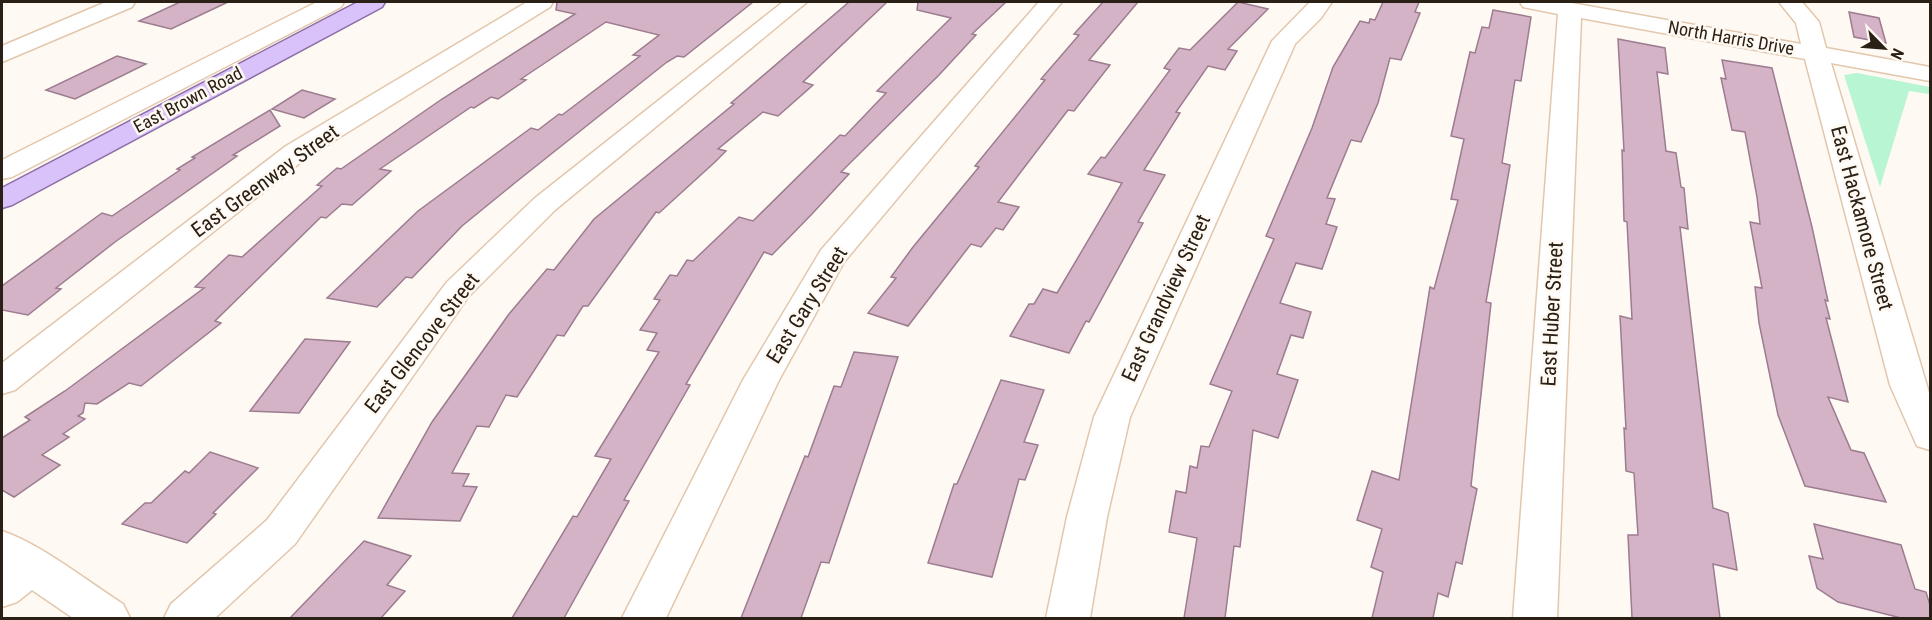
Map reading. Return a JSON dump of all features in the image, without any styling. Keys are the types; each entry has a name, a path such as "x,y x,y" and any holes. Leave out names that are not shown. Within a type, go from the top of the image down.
{"main road":[{"name":"East Brown Road","path":"2,199 374,2"}],"street":[{"path":"2,55 124,2"},
{"name":"East Brown Road","path":"2,171 333,2"},
{"name":"East Greenway Street","path":"2,381 297,152 542,2"},
{"name":"East Glencove Street","path":"186,618 281,532 458,289 545,204 796,2"},
{"name":"East Gary Street","path":"644,618 761,380 832,257 1051,2"},
{"name":"East Grandview Street","path":"1068,618 1087,517 1112,417 1284,41 1321,2"},
{"name":"North Harris Drive","path":"1531,2 1930,74"},
{"name":"East Hackamore Street","path":"1790,2 1807,22 1919,388 1930,436"},
{"name":"East Huber Street","path":"1535,618 1570,9"},
{"path":"11,568 108,618"}],"green space":[{"path":"1857,73 1930,87 1929,94 1909,91 1880,187 1844,75"}],"building":[{"path":"180,2 228,2 171,29 139,21"},
{"path":"557,2 753,2 684,57 677,56 667,62 516,182 462,226 412,278 406,277 377,307 327,298 418,211 531,128 538,130 559,114 562,115 640,56 633,55 659,35 606,22 521,79 526,80 498,99 491,97 474,108 471,107 380,169 391,171 352,205 342,204 326,218 321,217 215,321 221,323 141,386 129,383 97,404 85,403 83,413 78,416 85,419 63,434 69,437 42,455 60,465 14,497 2,490 2,438 30,420 25,417 65,391 204,288 195,287 229,255 242,257 322,186 317,185 337,168 341,169 442,99 575,14 556,10"},
{"path":"849,2 887,2 803,82 813,85 778,116 763,112 718,149 726,151 715,162 659,213 656,212 588,306 583,306 564,336 557,335 517,397 506,395 489,427 477,426 452,473 469,474 463,486 477,487 460,521 378,518 432,422 509,314 547,269 554,270 594,219 734,104 731,103"},
{"path":"918,2 1006,2 972,34 976,35 939,75 841,172 849,174 811,215 772,255 764,252 686,384 690,385 624,500 629,501 564,618 512,618 573,516 577,517 611,459 595,456 659,352 647,350 657,333 640,330 660,300 654,299 670,275 677,276 687,260 693,261 739,217 753,221 840,135 845,136 886,93 877,91 951,18 917,10"},
{"path":"1103,2 1138,2 1089,60 1110,65 1074,111 1068,110 998,202 1019,207 1003,230 996,228 981,247 971,244 908,326 868,313 896,278 891,277 913,247 979,167 975,166 1045,80 1041,79 1079,35 1074,34"},
{"path":"1238,2 1268,9 1228,49 1237,51 1225,70 1208,66 1176,112 1180,113 1144,170 1165,175 1138,222 1143,223 1089,322 1086,321 1069,353 1010,336 1029,304 1034,304 1043,289 1057,293 1122,183 1088,174 1101,157 1105,158 1170,70 1164,68 1179,48 1190,50"},
{"path":"1383,2 1419,2 1415,12 1420,13 1401,60 1390,58 1378,103 1361,142 1351,140 1327,198 1335,199 1326,224 1337,227 1322,269 1296,263 1280,303 1311,312 1303,338 1291,335 1277,374 1298,380 1278,438 1253,430 1240,547 1234,546 1225,618 1184,618 1197,538 1169,532 1176,491 1186,493 1190,466 1197,468 1201,446 1209,447 1232,391 1210,384 1274,239 1266,236 1312,128 1333,67 1360,21 1369,23 1370,19 1375,20"},
{"path":"1493,10 1531,17 1521,81 1515,80 1502,163 1510,165 1486,302 1491,303 1471,486 1477,489 1462,564 1456,562 1448,597 1438,593 1433,618 1372,618 1383,572 1371,567 1382,529 1357,520 1372,471 1399,480 1430,287 1434,289 1458,200 1451,199 1464,139 1451,136 1470,52 1475,53 1482,27 1489,28"},
{"path":"1849,12 1879,18 1886,43 1854,37"},
{"path":"1618,39 1665,48 1668,74 1657,72 1666,151 1676,153 1681,187 1684,188 1688,229 1680,227 1713,508 1728,513 1737,570 1713,564 1720,618 1632,618 1628,535 1638,535 1634,473 1626,471 1624,428 1626,429 1620,316 1632,319 1627,222 1624,221 1622,150 1624,151"},
{"path":"117,56 146,64 75,99 46,90"},
{"path":"1722,60 1772,68 1812,227 1828,301 1825,300 1830,319 1826,318 1848,402 1828,397 1851,450 1864,453 1886,502 1805,486 1778,415 1759,323 1755,287 1762,288 1750,222 1760,224 1757,197 1745,132 1732,130 1721,78 1726,79"},
{"path":"302,90 335,99 304,118 272,109"},
{"path":"270,110 280,126 233,155 237,156 115,242 56,288 61,289 28,315 2,310 2,286 102,213 112,216 180,170 177,169 195,158 192,157"},
{"path":"305,339 350,342 299,413 250,411"},
{"path":"854,352 898,357 829,563 821,562 801,618 741,618 805,456 808,457 834,386 841,387"},
{"path":"1001,380 1044,390 1024,442 1038,445 1025,480 1019,479 992,577 928,563 954,484 957,484"},
{"path":"210,452 258,468 187,543 122,524 145,503 151,503 185,471 189,473"},
{"path":"1814,524 1901,545 1915,589 1926,592 1930,605 1930,618 1901,618 1838,602 1817,588 1809,556 1823,559"},
{"path":"364,541 411,556 387,585 405,591 381,618 290,618"}]}
